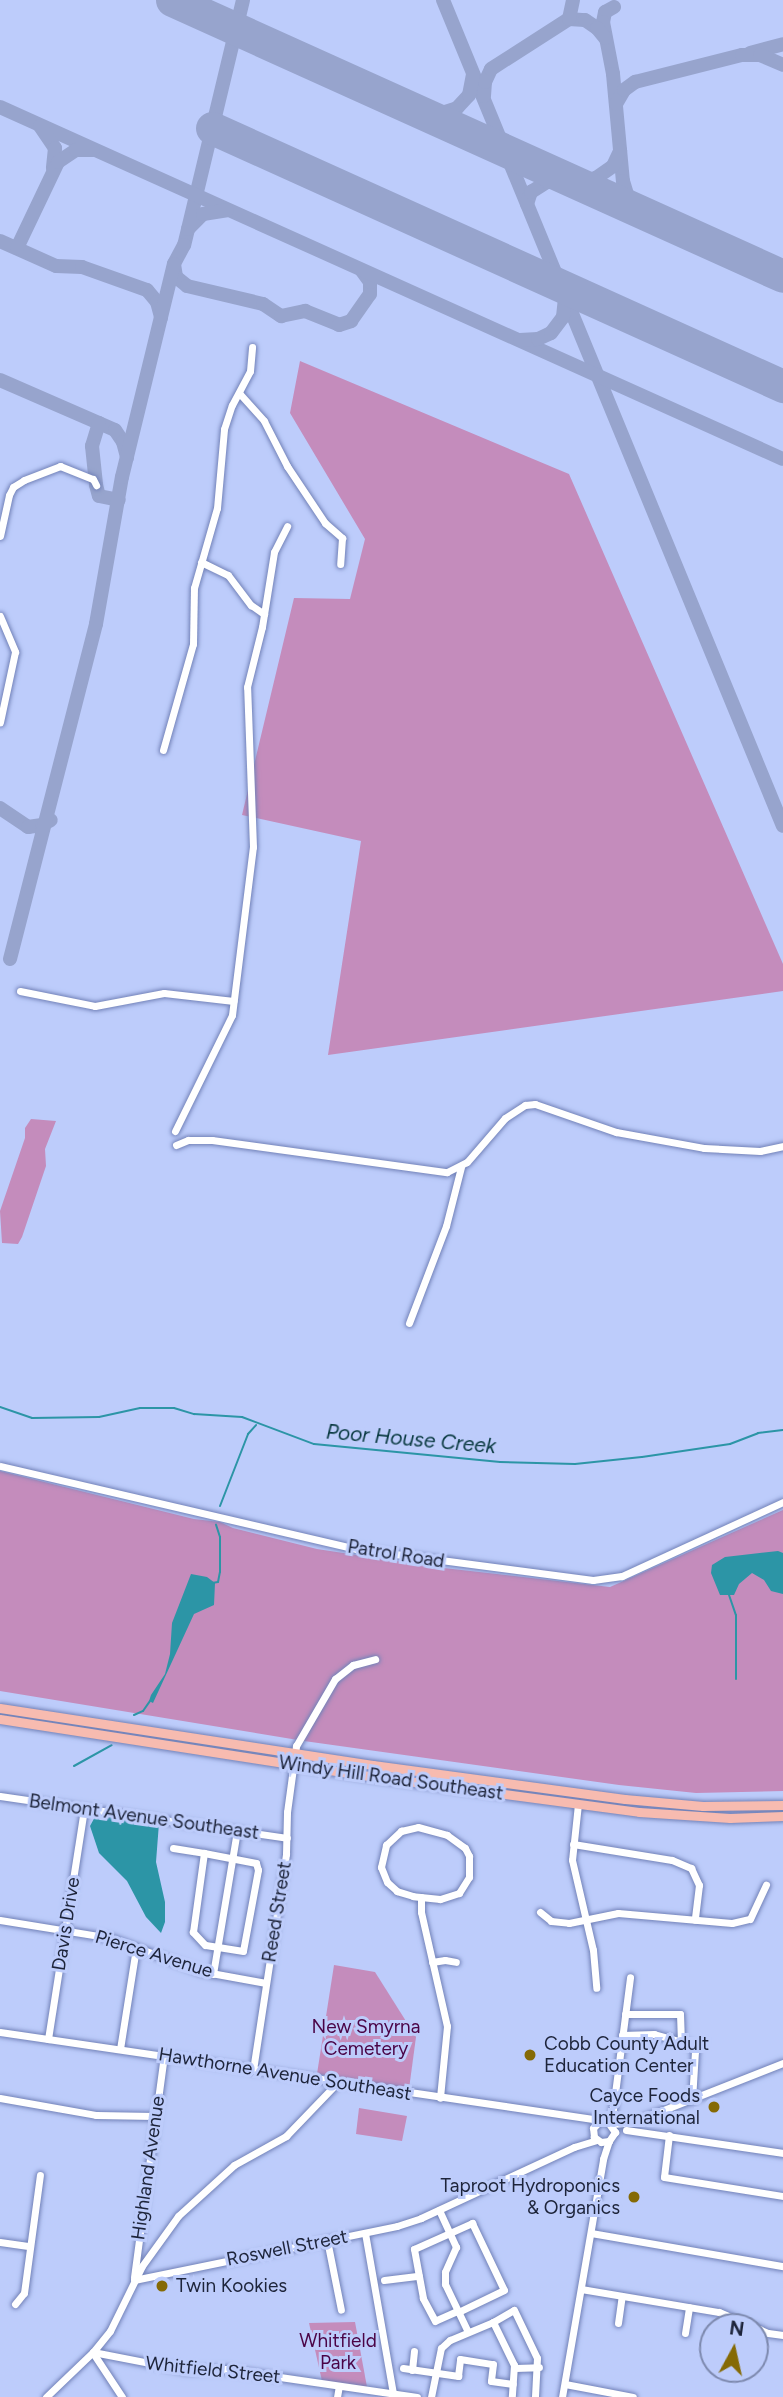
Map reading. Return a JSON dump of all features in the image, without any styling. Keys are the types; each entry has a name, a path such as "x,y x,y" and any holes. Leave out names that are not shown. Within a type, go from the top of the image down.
{"main road":[{"name":"Windy Hill Road Southeast","path":"0,1708 295,1754 650,1802 723,1807 783,1805"},
{"name":"Windy Hill Road Southeast","path":"0,1719 578,1804 674,1815 783,1816"}],"street":[{"path":"163,750 193,644 194,587 217,508 227,416 250,371 252,347"},
{"path":"240,394 264,421 287,466 325,523 342,538 340,565"},
{"path":"0,536 9,495 13,487 24,481 60,466 93,479 96,485"},
{"path":"175,1131 230,1023 253,848 247,687 264,614 274,552 287,526"},
{"path":"201,562 228,575 255,610 264,614"},
{"path":"0,616 15,652 0,722"},
{"path":"20,991 95,1006 164,993 234,1001"},
{"path":"176,1145 188,1140 212,1140 434,1172 450,1172 461,1167 505,1118 525,1105 535,1104 616,1132 704,1148 760,1150 783,1146"},
{"path":"409,1323 446,1226 461,1167"},
{"name":"Patrol Road","path":"0,1466 357,1549 593,1580 622,1576 783,1502"},
{"name":"Reed Street","path":"253,2070 287,1838 287,1812 293,1764 300,1736 335,1679 353,1665 375,1660"},
{"name":"Belmont Avenue Southeast","path":"0,1796 287,1838"},
{"path":"578,1804 573,1871 593,1950 596,1988"},
{"name":"Davis Drive","path":"48,2039 84,1810"},
{"path":"418,1827 458,1841 465,1848 471,1864 470,1877 459,1893 440,1899 421,1897 403,1894 391,1887 381,1867 383,1851 392,1839 401,1831 418,1827"},
{"path":"213,1974 237,1830"},
{"path":"573,1844 672,1860 691,1868 699,1885 695,1920"},
{"path":"173,1848 204,1853 232,1858 257,1865 243,1951 205,1945 196,1938 192,1926 204,1853"},
{"path":"540,1912 557,1922 586,1921 618,1913 732,1923 750,1919 766,1885"},
{"path":"421,1897 421,1912 448,2035 440,2098"},
{"name":"Pierce Avenue","path":"0,1920 111,1938 213,1974 266,1983"},
{"path":"120,2049 136,1948"},
{"path":"432,1962 456,1962"},
{"path":"630,1977 622,2035 654,2034 690,2044 695,2051 692,2099"},
{"path":"625,2014 680,2014 681,2040"},
{"name":"Hawthorne Avenue Southeast","path":"0,2032 570,2117 602,2125"},
{"name":"Roswell Street","path":"574,2147 602,2125 612,2109 622,2035"},
{"name":"Highland Avenue","path":"134,2280 163,2055"},
{"path":"598,2140 611,2139 636,2122 783,2063"},
{"path":"46,2397 93,2352 114,2324 134,2280 164,2233 192,2201 234,2165 286,2136 337,2082"},
{"path":"0,2098 96,2115 155,2116"},
{"path":"602,2125 636,2122"},
{"path":"636,2122 645,2132"},
{"path":"602,2125 611,2139"},
{"path":"602,2125 598,2140 602,2165"},
{"path":"626,2130 783,2153"},
{"path":"668,2135 664,2177 783,2196"},
{"path":"562,2397 602,2165 611,2139"},
{"name":"Roswell Street","path":"134,2280 408,2223 574,2147 598,2140"},
{"path":"15,2304 24,2293 40,2175"},
{"path":"439,2210 452,2233 456,2250 446,2268 444,2280 468,2332"},
{"path":"472,2223 505,2290 435,2321 424,2298 419,2276 414,2249 472,2223"},
{"path":"365,2233 393,2393"},
{"path":"591,2233 783,2266"},
{"path":"327,2240 341,2310"},
{"path":"0,2242 30,2246"},
{"path":"384,2280 419,2276"},
{"path":"581,2289 718,2313"},
{"path":"618,2323 622,2296"},
{"path":"685,2333 689,2307"},
{"path":"431,2397 441,2348 514,2310 538,2367 535,2397"},
{"path":"493,2322 515,2368 512,2397"},
{"path":"414,2351 407,2369 458,2376 460,2359 493,2364 491,2381 513,2384"},
{"path":"93,2352 122,2397"},
{"name":"Whitfield Street","path":"93,2352 186,2370 225,2369 417,2397"},
{"path":"515,2368 538,2367"},
{"path":"565,2384 633,2397"},
{"path":"337,2397 339,2386"}],"green space":[{"path":"300,361 569,474 783,964 783,991 328,1055 361,841 242,815 294,598 350,599 365,539 290,413"},
{"path":"31,1119 56,1121 45,1149 46,1166 18,1244 2,1243 0,1211 25,1138 25,1128"},
{"path":"0,1471 194,1519 220,1522 233,1528 317,1549 435,1567 610,1587 783,1510 783,1791 696,1793 619,1785 304,1741 0,1691"},
{"name":"New Smyrna Cemetery","path":"334,1965 375,1972 416,2037 409,2089 317,2074"},
{"path":"359,2108 407,2116 402,2141 356,2134"},
{"name":"Whitfield Park","path":"355,2322 367,2387 322,2381 309,2323"}],"shaded area":[{"path":"778,1551 783,1553 783,1594 771,1591 764,1580 752,1573 739,1584 734,1595 720,1595 711,1573 712,1565 725,1557"},
{"path":"191,1574 207,1577 215,1583 214,1605 194,1614 153,1703 149,1701 165,1674 170,1654 172,1623"},
{"path":"96,1815 159,1823 156,1862 165,1902 165,1922 161,1933 146,1917 127,1881 99,1853 90,1826"}],"waterway":[{"name":"Poor House Creek","path":"0,1407 32,1418 99,1417 140,1408 174,1408 194,1414 242,1417 314,1444 500,1462 575,1464 642,1457 730,1444 758,1433 783,1430"},
{"path":"220,1506 248,1434 256,1425"},
{"path":"212,1583 218,1582 220,1572 220,1537 216,1525"},
{"path":"729,1595 736,1615 736,1679"},
{"path":"134,1715 143,1711 150,1701"},
{"path":"74,1766 112,1745"}],"taxiway":[{"path":"243,0 184,245 174,264 176,277 187,286 263,304 281,316 305,311 339,325 351,321 370,294 370,282 362,271"},
{"path":"443,0 783,826"},
{"path":"484,96 485,82 491,69 569,19 573,0"},
{"path":"614,7 605,12 603,22 613,74 623,181 628,197 646,214"},
{"path":"569,19 585,20 605,38"},
{"path":"750,53 783,44"},
{"path":"616,104 624,90 635,82 742,55 760,55 783,65"},
{"path":"419,112 439,114 457,108 469,95 473,74"},
{"path":"0,107 783,459"},
{"path":"40,126 55,148 53,168"},
{"path":"17,248 58,162 76,150 93,150"},
{"path":"565,177 584,181 596,178 613,166 620,151"},
{"path":"527,204 531,192 547,182 573,181"},
{"path":"188,229 203,214 227,210"},
{"path":"0,241 56,266 82,267 147,290 157,302 161,317"},
{"path":"10,959 96,624 122,477 174,264"},
{"path":"520,340 538,339 551,333 563,317 565,299"},
{"path":"0,380 115,430 123,442 127,457"},
{"path":"99,423 92,446 96,485 99,496 119,500"},
{"path":"0,808 28,827 42,825 51,820"}],"runway":[{"path":"172,0 783,276"},
{"path":"212,128 783,386"}],"place":[{"name":"Cobb County Adult Education Center","path":"530,2055"},
{"name":"Cayce Foods International","path":"714,2107"},
{"name":"Taproot Hydroponics & Organics","path":"634,2197"},
{"name":"Twin Kookies","path":"162,2286"}]}
